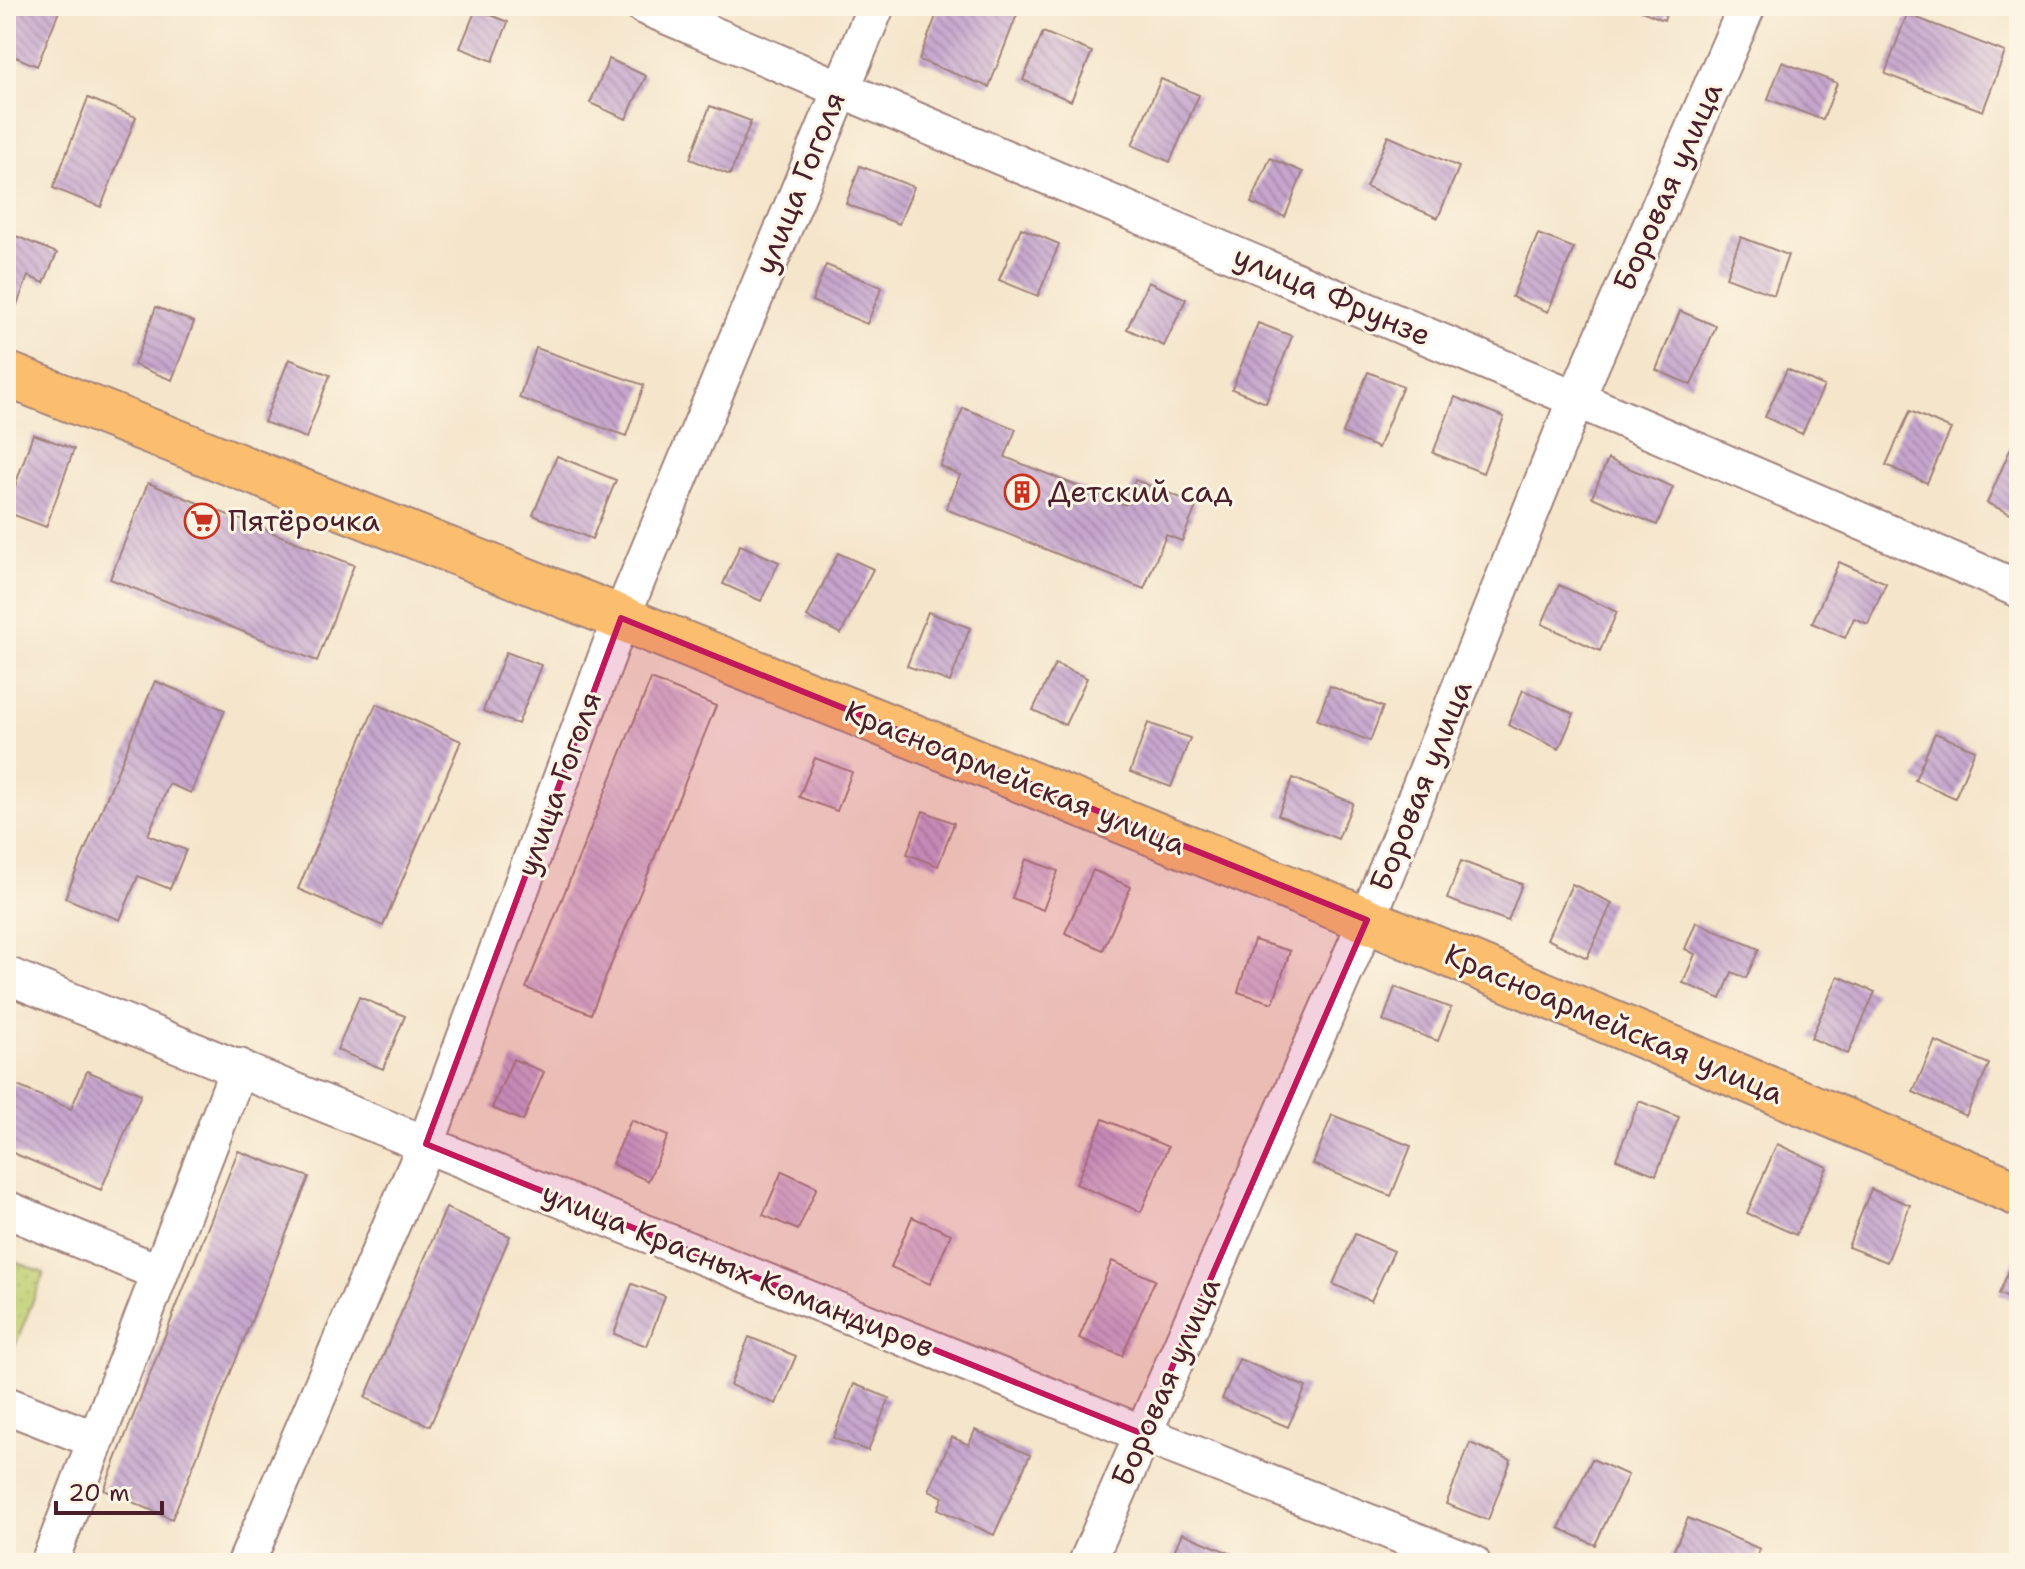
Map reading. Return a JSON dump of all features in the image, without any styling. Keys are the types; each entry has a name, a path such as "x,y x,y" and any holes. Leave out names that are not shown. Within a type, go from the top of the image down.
{"main road":[{"name":"Красноармейская улица","path":"6,374 621,618 1367,920 2019,1194"}],"street":[{"name":"улица Фрунзе","path":"644,6 2019,589"},
{"name":"улица Гоголя","path":"246,1563 426,1144 621,618 839,88 876,6"},
{"name":"Боровая улица","path":"1087,1563 1367,920 1576,399 1747,6"},
{"name":"улица Красных Командиров","path":"6,975 1143,1434 1472,1563"},
{"path":"49,1563 239,1067"},
{"path":"6,1209 160,1273"},
{"path":"6,1405 96,1440"}],"highlighted area":[{"path":"621,618 1367,920 1143,1434 426,1144"}],"green space":[{"path":"6,1258 44,1273 13,1351 6,1348"}],"building":[{"path":"6,6 61,6 37,66 6,53"},
{"path":"940,6 1003,6 1018,12 989,87 919,60"},
{"path":"1629,6 1669,6 1664,20"},
{"path":"476,9 508,22 493,61 460,48"},
{"path":"1907,14 2005,52 1983,111 1885,74"},
{"path":"1043,32 1092,52 1071,101 1023,80"},
{"path":"609,59 646,76 626,119 590,103"},
{"path":"1782,62 1837,83 1823,120 1768,99"},
{"path":"1161,79 1199,95 1170,162 1132,145"},
{"path":"88,98 136,117 101,207 53,188"},
{"path":"710,106 751,121 730,175 690,159"},
{"path":"1388,136 1459,167 1438,218 1366,187"},
{"path":"1270,158 1303,172 1285,217 1251,203"},
{"path":"860,166 914,187 899,224 846,204"},
{"path":"1021,228 1059,244 1038,296 999,280"},
{"path":"6,232 57,253 44,283 28,276 17,305 6,300"},
{"path":"1538,234 1574,248 1548,312 1512,297"},
{"path":"1741,237 1788,255 1774,295 1726,277"},
{"path":"826,265 882,287 867,324 812,301"},
{"path":"1148,282 1186,299 1164,346 1127,329"},
{"path":"156,307 194,322 172,380 134,365"},
{"path":"1680,311 1716,326 1691,385 1656,370"},
{"path":"1258,323 1292,336 1266,403 1232,389"},
{"path":"536,348 644,385 626,436 519,398"},
{"path":"289,359 330,375 306,438 264,422"},
{"path":"1787,369 1824,386 1802,434 1765,417"},
{"path":"1368,372 1403,386 1378,448 1343,433"},
{"path":"1455,397 1504,417 1483,473 1433,453"},
{"name":"Детский сад","path":"963,408 1016,429 1005,457 1125,505 1135,480 1197,504 1182,541 1166,535 1144,589 946,509 960,475 940,466"},
{"path":"1910,411 1951,429 1927,483 1886,465"},
{"path":"33,434 74,449 46,527 6,512"},
{"path":"2015,438 2019,440 2019,518 1987,503"},
{"path":"557,456 616,480 592,539 533,515"},
{"path":"1608,459 1673,487 1657,525 1592,497"},
{"path":"148,483 354,565 317,661 110,579"},
{"path":"740,545 779,562 761,601 723,584"},
{"path":"838,553 873,569 841,634 807,617"},
{"path":"1839,562 1886,583 1868,624 1854,618 1845,638 1812,623"},
{"path":"1559,585 1617,612 1600,651 1542,624"},
{"path":"928,612 970,628 950,682 907,666"},
{"path":"506,652 541,665 518,724 483,711"},
{"path":"1055,664 1087,678 1065,725 1033,710"},
{"path":"651,679 716,706 591,1014 526,988"},
{"path":"155,681 225,710 191,793 169,784 148,835 186,850 170,889 138,876 120,920 65,898"},
{"path":"1330,686 1383,707 1370,741 1317,720"},
{"path":"1523,690 1574,714 1559,749 1508,725"},
{"path":"376,704 461,741 383,926 298,889"},
{"path":"1148,723 1190,738 1171,787 1130,772"},
{"path":"1935,733 1975,750 1955,798 1915,780"},
{"path":"815,758 852,772 837,811 799,797"},
{"path":"1293,778 1353,803 1338,839 1278,815"},
{"path":"923,811 954,823 938,866 907,854"},
{"path":"1026,859 1058,871 1043,910 1012,898"},
{"path":"1461,861 1522,884 1508,921 1447,899"},
{"path":"1093,870 1131,887 1103,950 1065,933"},
{"path":"1572,884 1612,903 1587,958 1547,939"},
{"path":"1696,922 1759,949 1746,978 1732,972 1721,999 1683,983 1695,954 1685,949"},
{"path":"1254,940 1290,951 1273,1003 1238,992"},
{"path":"1838,976 1875,992 1848,1054 1811,1038"},
{"path":"1395,987 1451,1008 1438,1041 1383,1021"},
{"path":"359,997 405,1016 383,1069 337,1050"},
{"path":"1935,1041 1989,1064 1966,1116 1913,1092"},
{"path":"513,1059 544,1072 523,1121 492,1108"},
{"path":"87,1071 141,1094 101,1190 6,1150 6,1081 71,1109"},
{"path":"1639,1101 1679,1117 1656,1175 1616,1159"},
{"path":"1332,1115 1411,1146 1391,1196 1313,1164"},
{"path":"1103,1119 1168,1147 1141,1212 1076,1184"},
{"path":"631,1120 668,1136 648,1181 612,1164"},
{"path":"1777,1144 1827,1167 1796,1235 1747,1213"},
{"path":"238,1151 309,1177 172,1519 104,1490"},
{"path":"782,1171 817,1187 798,1230 763,1215"},
{"path":"1871,1189 1910,1205 1887,1262 1848,1247"},
{"path":"446,1208 510,1236 430,1426 365,1398"},
{"path":"912,1217 951,1234 930,1284 891,1267"},
{"path":"1355,1234 1394,1251 1371,1301 1333,1284"},
{"path":"2019,1247 2019,1302 1999,1294"},
{"path":"1112,1261 1155,1280 1122,1356 1079,1338"},
{"path":"632,1284 665,1296 647,1346 614,1334"},
{"path":"749,1337 796,1356 776,1404 730,1385"},
{"path":"1239,1359 1306,1387 1288,1427 1222,1399"},
{"path":"854,1384 889,1398 868,1451 833,1438"},
{"path":"975,1430 1030,1455 994,1535 938,1509 943,1497 929,1490 952,1437 969,1445"},
{"path":"1470,1443 1511,1460 1488,1520 1446,1504"},
{"path":"1592,1459 1628,1475 1595,1545 1559,1528"},
{"path":"1688,1518 1760,1549 1754,1563 1718,1563 1711,1560 1710,1563 1668,1563"},
{"path":"1182,1533 1239,1557 1236,1563 1169,1563"}],"place":[{"name":"Детский сад","path":"1022,492"},
{"name":"Пятёрочка","path":"202,521"}]}
